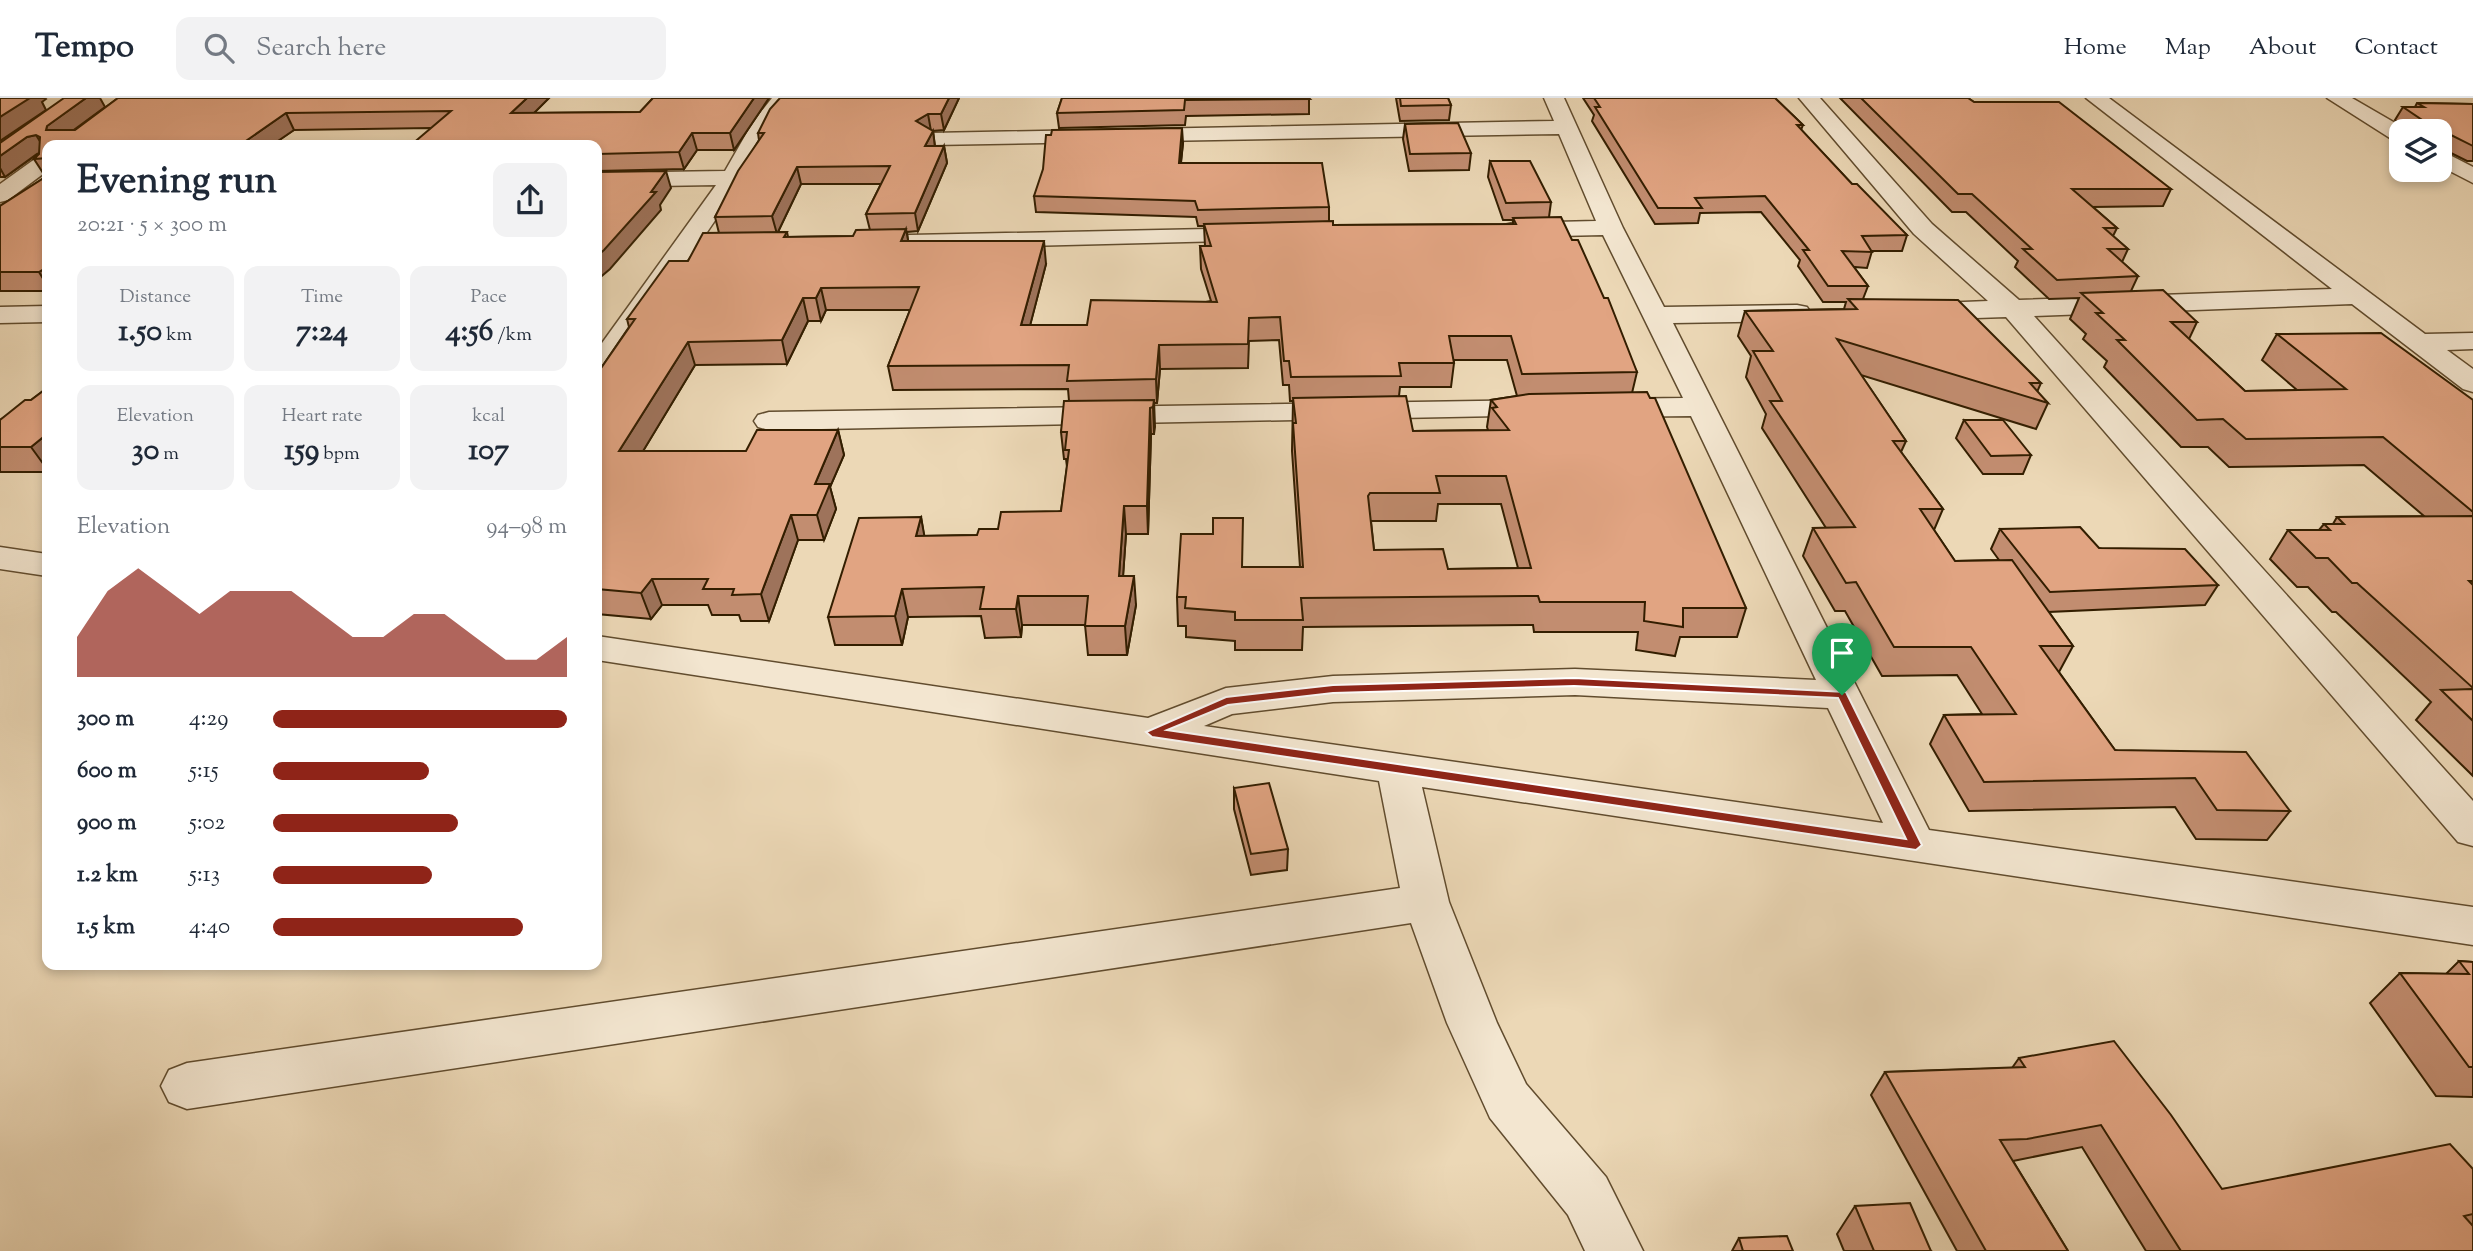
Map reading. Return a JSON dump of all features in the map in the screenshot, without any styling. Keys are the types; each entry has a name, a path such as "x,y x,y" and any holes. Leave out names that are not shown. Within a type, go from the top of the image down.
{"street":[{"path":"602,363 733,178 763,122 783,98"},
{"path":"1554,98 1611,228 1702,407 1916,845"},
{"path":"1810,98 1923,229 2015,311 2473,830"},
{"path":"2096,98 2473,383"},
{"path":"2337,98 2389,128"},
{"path":"932,139 1569,127"},
{"path":"2452,164 2473,176"},
{"path":"4,192 42,165"},
{"path":"602,180 733,178"},
{"path":"4,192 42,189"},
{"path":"1486,230 1611,228"},
{"path":"837,243 1279,234"},
{"path":"685,246 768,244"},
{"path":"1891,312 2015,311 2358,296"},
{"path":"1655,315 1821,313"},
{"path":"0,315 42,314"},
{"path":"2419,342 2473,341"},
{"path":"769,421 1702,407"},
{"path":"0,558 42,564"},
{"path":"602,649 2473,926"},
{"path":"1152,732 1226,701 1333,689 1574,682 1842,695"},
{"path":"1397,768 1426,902 1472,1023 1508,1101 1587,1196 1615,1251"},
{"path":"187,1086 1426,902"}],"building":[{"path":"0,98 30,98 0,117"},
{"path":"64,98 86,98 47,126 46,130 75,130 118,98 527,98 511,113 640,112 653,98 754,98 730,133 692,133 679,152 602,154 602,140 417,140 451,111 286,113 247,140 42,140 42,158 34,159 39,154 40,137 36,135 27,137 0,156 0,143"},
{"path":"780,98 949,98 941,114 928,114 916,121 933,131 925,146 944,146 915,213 866,214 890,166 797,167 772,216 715,217 738,171 764,133 758,133 770,109"},
{"path":"1062,98 1310,99 1185,100 1184,110 1057,113"},
{"path":"1400,98 1448,98 1451,105 1401,106"},
{"path":"1594,98 1775,98 1803,125 1797,125 1852,184 1857,184 1907,235 1862,236 1872,252 1842,251 1868,286 1828,286 1803,250 1809,250 1765,196 1695,198 1702,208 1658,208 1595,107 1600,107"},
{"path":"1861,98 1968,98 1974,102 2059,102 2171,189 2072,189 2117,228 2104,228 2128,249 2108,249 2138,276 2057,280 2023,249 2032,249 1972,194 1958,194"},
{"path":"2417,103 2473,104 2473,146 2452,136 2452,119 2421,119 2403,107 2424,107"},
{"path":"1458,123 1471,153 1410,154 1405,124"},
{"path":"1182,128 1179,163 1322,163 1329,207 1198,210 1195,201 1034,196 1043,169 1046,135 1051,135 1052,130"},
{"path":"1490,161 1530,161 1551,202 1506,203"},
{"path":"666,171 651,192 656,192 602,252 602,172"},
{"path":"42,179 42,270 39,272 0,272 0,206"},
{"path":"1561,217 1572,240 1578,240 1604,298 1608,298 1637,372 1522,374 1511,336 1449,336 1454,363 1399,363 1401,376 1291,377 1289,361 1284,361 1280,317 1249,318 1248,344 1159,345 1156,379 1067,381 1069,365 888,366 919,287 821,288 816,298 803,298 782,340 688,342 619,451 746,451 757,430 838,430 815,484 830,484 817,515 791,515 761,594 732,595 734,589 703,589 708,579 652,579 641,593 602,589 602,367 635,319 627,319 669,261 688,261 703,233 787,232 784,237 853,236 856,230 906,229 901,241 1044,241 1021,325 1087,325 1091,300 1217,302 1200,246 1211,246 1204,224 1333,221 1333,225 1516,224 1513,218"},
{"path":"2163,290 2197,322 2171,322 2245,391 2346,389 2277,334 2381,333 2473,400 2473,512 2383,437 2246,439 2223,419 2197,420 2117,340 2125,340 2096,313 2103,313 2081,293"},
{"path":"1848,299 1958,300 2041,383 2030,383 2048,403 1837,339 1906,441 1893,441 1943,509 1920,509 1955,561 2012,560 2073,646 2040,646 2115,750 2246,752 2290,811 2217,810 2195,778 1984,782 1944,715 2016,714 1971,647 1894,647 1856,582 1846,583 1813,528 1855,527 1770,401 1782,401 1753,351 1773,351 1745,311 1857,309"},
{"path":"42,392 42,438 31,447 0,447 0,420 25,400 31,400"},
{"path":"1647,392 1650,398 1655,398 1746,608 1683,608 1683,627 1644,621 1645,602 1540,602 1538,596 1301,598 1303,620 1235,620 1235,612 1185,608 1186,597 1177,597 1181,534 1213,534 1213,518 1243,518 1242,567 1303,567 1293,398 1406,396 1413,431 1509,430 1492,408 1497,407 1491,400 1529,394","holes":["1436,476 1506,476 1531,568 1448,569 1443,549 1374,550 1368,496 1370,493 1440,493"]},
{"path":"1154,400 1153,407 1150,408 1147,506 1124,506 1119,576 1134,576 1125,626 1085,626 1088,596 1018,596 1016,609 980,609 984,587 902,589 895,616 828,617 859,518 921,517 916,536 977,535 979,529 998,529 1001,512 1061,511 1069,450 1065,450 1067,432 1061,432 1064,401"},
{"path":"1964,420 2003,420 2031,455 1991,456"},
{"path":"2473,516 2473,581 2469,581 2473,585 2473,688 2357,583 2352,583 2328,558 2316,558 2288,530 2330,530 2324,524 2344,524 2337,517"},
{"path":"2080,527 2099,548 2185,549 2218,585 2050,592 2000,529"},
{"path":"2473,689 2473,721 2441,690"},
{"path":"1269,783 1288,849 1251,854 1234,788"},
{"path":"2459,961 2473,962 2473,1067 2469,1067 2400,973 2469,974"},
{"path":"2114,1041 2171,1115 2222,1189 2450,1144 2473,1169 2473,1214 2464,1216 2473,1226 2473,1251 2181,1251 2101,1125 2027,1139 2000,1140 2068,1251 1986,1251 1885,1072 2025,1067 2019,1058"},
{"path":"1910,1203 1931,1251 1874,1251 1855,1206"},
{"path":"1787,1236 1793,1251 1743,1251 1739,1238"}],"route":[{"path":"1574,682 1842,695 1916,845 1152,732 1226,701 1333,689 1574,682"}]}
